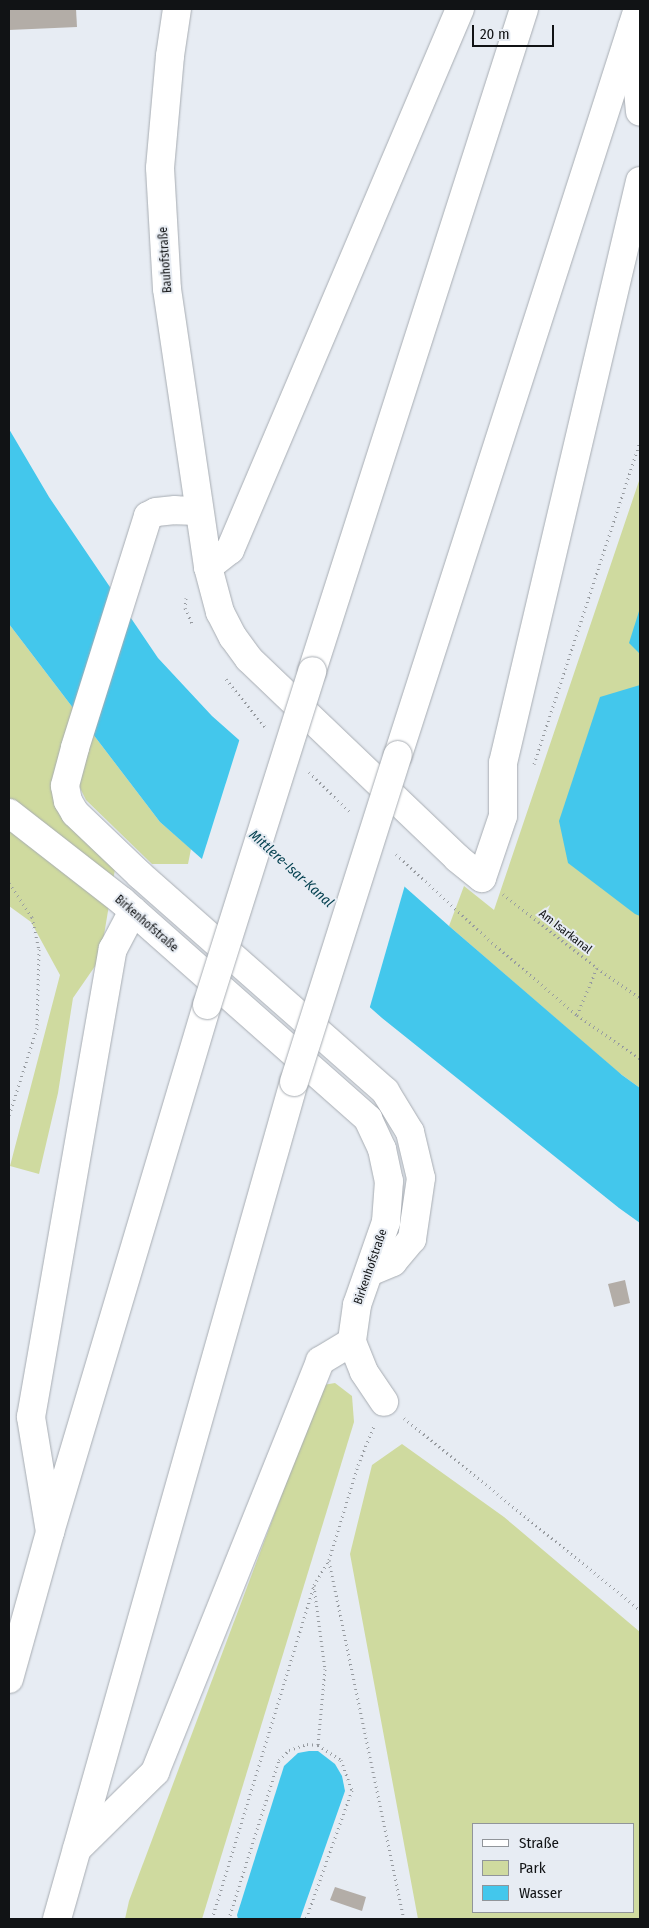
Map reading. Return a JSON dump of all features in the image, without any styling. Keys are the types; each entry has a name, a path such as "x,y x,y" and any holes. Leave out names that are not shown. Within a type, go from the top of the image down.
{"main road":[{"name":"Bauhofstraße","path":"177,9 170,56 160,168 167,289 208,567 220,612 233,636 249,659 457,858 482,878"},
{"path":"208,567 230,550 460,9"},
{"path":"9,1679 50,1532 207,1005 524,9"},
{"path":"635,18 640,112"},
{"path":"57,1919 294,1082 635,18"},
{"path":"482,878 503,816 503,763 640,181"},
{"path":"199,511 175,510 156,512 148,516 75,748 65,786 68,801 75,813 140,875 385,1091 410,1132 421,1178 412,1239 393,1262 369,1272"},
{"name":"Birkenhofstraße","path":"9,813 133,911 368,1119 382,1149 389,1181 386,1222 357,1305 352,1342 364,1372 384,1402"},
{"path":"50,1532 31,1417 113,949 133,911"},
{"path":"77,1849 155,1772 320,1361 352,1342"}],"path":[{"path":"531,772 640,441"},
{"path":"259,721 273,735"},
{"path":"307,770 356,817"},
{"path":"392,850 488,939 577,1015 640,1059"},
{"name":"Am Isarkanal","path":"482,878 597,968 640,998"},
{"path":"9,883 32,917 39,949 37,1028 9,1116"},
{"path":"577,1015 597,968"},
{"path":"212,1919 314,1585 329,1560 358,1465 384,1402 640,1610"},
{"path":"329,1560 404,1919"},
{"path":"314,1585 325,1669 318,1745"},
{"path":"232,1919 230,1915 279,1760 289,1750 308,1744 318,1745 341,1760 352,1790 306,1919"}],"green space":[{"path":"640,478 640,1088 618,1072 449,926 464,886 494,910"},
{"path":"9,624 160,822 191,849 188,864 152,864 86,800 77,782 56,783 116,863 100,959 73,998 58,1093 39,1174 10,1166 60,975 31,922 9,906"},
{"path":"335,1383 352,1396 354,1422 202,1919 125,1919 129,1901 323,1385"},
{"path":"402,1444 504,1517 640,1632 640,1919 418,1919 350,1554 372,1465"}],"water":[{"name":"Mittlere-Isar-Kanal","path":"9,429 49,497 158,658 212,716 449,926 622,1075 640,1088 640,1223 382,1018 160,822 9,624"},
{"path":"640,608 640,654 629,643"},
{"path":"640,685 640,916 568,863 559,821 600,697"},
{"path":"318,1751 335,1764 342,1776 345,1791 300,1919 238,1919 237,1915 284,1766 298,1753"}],"pier":[{"path":"240,738 405,885 369,1010 201,862"}],"building":[{"path":"9,9 76,9 77,27 9,30"},
{"path":"625,1280 630,1303 614,1307 608,1284"},
{"path":"335,1887 366,1897 362,1911 330,1900"}]}
